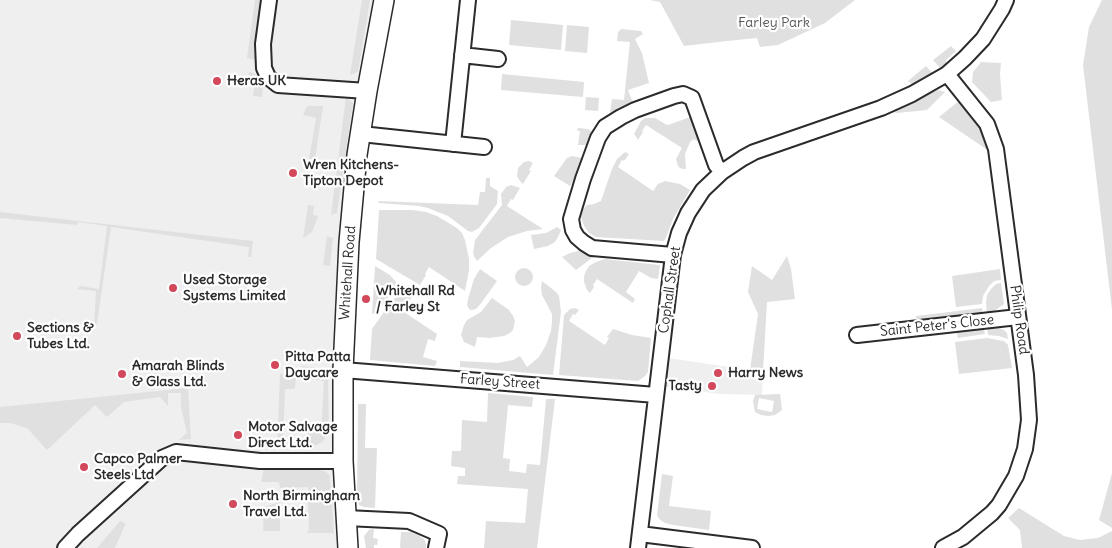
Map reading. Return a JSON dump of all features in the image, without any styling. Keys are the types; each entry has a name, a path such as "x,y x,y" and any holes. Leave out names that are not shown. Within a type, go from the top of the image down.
{"main road":[{"name":"Whitehall Road","path":"348,548 343,461 343,370 349,242 367,91 384,0"}],"street":[{"path":"269,0 263,44 264,68 268,77 278,85 367,91"},
{"path":"453,144 468,0"},
{"name":"Cophall Street","path":"638,548 673,255 679,233 688,213 703,190 722,172 754,152 881,108 912,94 947,74 983,40 1006,0"},
{"path":"462,55 498,59"},
{"name":"Philip Road","path":"943,548 963,537 992,514 1016,476 1025,449 1029,420 1026,375 996,149 987,124 947,74"},
{"path":"673,255 592,248 584,244 577,237 573,230 571,219 598,138 605,127 635,110 683,94 692,98 716,165 722,172"},
{"path":"361,134 484,147"},
{"name":"Saint Peter's Close","path":"856,335 1018,317"},
{"name":"Farley Street","path":"343,370 656,394"},
{"path":"65,548 162,458 176,452 260,461 343,461"},
{"path":"346,518 409,521 438,534 436,548"},
{"path":"640,534 752,548"}],"shaded area":[{"path":"0,0 384,0 357,155 348,548 115,548 126,525 99,548 0,548"},
{"path":"661,357 763,371 762,395 720,394 658,386"}],"green space":[{"path":"255,0 264,0 255,60 247,58"},
{"path":"362,0 370,0 358,72 350,75"},
{"name":"Farley Park","path":"650,0 855,0 825,23 778,45 760,47 757,38 684,46 660,2"},
{"path":"1102,0 1112,0 1112,310 1083,65 1089,27"},
{"path":"511,20 563,25 561,50 509,45"},
{"path":"567,25 589,27 587,53 565,51"},
{"path":"621,29 641,31 643,34 635,39 642,53 649,83 628,90 633,103 630,107 616,113 610,112 612,99 624,100 630,42 617,41 618,32"},
{"path":"951,46 956,51 946,60 947,67 942,70 933,60"},
{"path":"981,62 1001,63 1002,100 991,102 972,82 973,72"},
{"path":"926,66 934,75 915,87 908,81"},
{"path":"249,72 254,73 262,80 262,97 253,96 255,82 248,81"},
{"path":"502,74 584,82 583,97 501,90"},
{"path":"938,90 945,92 927,110 897,113 890,111"},
{"path":"346,97 353,103 337,213 331,215"},
{"path":"586,97 599,98 598,111 585,110"},
{"path":"959,101 980,125 987,143 986,149 939,117"},
{"path":"307,106 323,106 315,159 309,159 316,118 303,115"},
{"path":"693,116 702,144 694,139 690,142 685,154 686,169 678,166 676,159 682,148 646,125 638,140 634,134 641,121 645,118 655,118 667,125"},
{"path":"578,128 588,129 593,134 588,145 578,145 580,131 577,131"},
{"path":"625,152 629,154 618,167 653,191 658,184 665,181 680,184 690,190 673,219 664,241 596,237 589,233 584,226 581,217 584,208 587,205 601,201 612,169 617,159"},
{"path":"572,156 584,160 582,172 577,174 570,186 554,176 567,158"},
{"path":"529,161 533,163 529,170 531,171 523,184 517,176 518,168 524,162"},
{"path":"486,178 490,178 490,186 498,191 497,204 479,228 472,232 448,216 428,208 379,203 378,201 478,205 480,192 485,192"},
{"path":"511,185 520,188 507,206 543,229 527,231 508,237 491,248 477,261 473,253 475,240 502,205 501,194 506,187"},
{"path":"308,205 314,206 313,215 318,216 312,232 303,238"},
{"path":"379,210 426,212 457,228 465,240 469,259 465,291 429,267 420,285 376,259"},
{"path":"0,212 253,241 251,257 248,257 249,247 111,227 97,324 94,325 96,291 77,289 80,286 99,289 107,226 78,222 77,225 0,218"},
{"path":"557,227 561,230 555,242 548,246 534,249 531,235 546,233"},
{"path":"327,236 333,238 330,266 323,265"},
{"path":"578,251 601,255 592,258 576,270 562,257"},
{"path":"787,256 791,269 795,299 767,302 763,371 750,370 758,314 748,292 752,266 772,280"},
{"path":"605,259 660,265 658,279 651,278 639,271 626,292 635,299 633,303 597,279 590,293 584,282 586,271 589,266"},
{"path":"375,266 390,275 396,282 393,291 376,313 372,314"},
{"path":"520,268 528,268 533,273 531,284 520,286 515,281 515,273"},
{"path":"480,269 497,281 476,309 471,310 467,305 468,299 474,279"},
{"path":"1000,269 1001,280 994,281 989,286 983,296 982,304 956,307 952,276"},
{"path":"542,281 559,296 561,312 553,375 460,367 460,361 498,363 513,360 520,356 527,367 539,357 546,345 552,322 552,314 542,295"},
{"path":"1001,283 1004,304 987,314 987,295 996,284"},
{"path":"405,294 412,297 401,310 437,334 435,341 428,339 423,357 437,361 435,366 370,360 372,329 393,299"},
{"path":"492,298 509,310 513,316 515,321 513,330 504,336 477,337 475,347 464,342 461,335 467,320 481,312"},
{"path":"575,308 579,310 575,315 573,314 569,321 605,345 609,338 607,337 613,329 651,338 648,372 645,376 638,381 559,375 564,315 570,309"},
{"path":"982,308 983,314 917,322 916,316"},
{"path":"987,325 1004,330 1007,333 1008,339 988,335"},
{"path":"983,326 985,334 958,338 956,330"},
{"path":"987,338 1004,341 1008,345 1012,368 959,374 955,342"},
{"path":"301,366 326,369 328,372 329,432 323,441 313,446 307,446 308,431 321,432 324,381 300,377"},
{"path":"280,374 296,376 295,389 285,389 283,441 294,442 294,447 277,447"},
{"path":"188,388 191,439 179,440 187,433 181,407 181,393 168,393 168,406 160,397 124,402 107,417 95,405 47,450 27,428 10,423 0,423 0,407"},
{"path":"488,393 533,397 532,407 508,405 503,458 510,459 509,471 526,473 527,464 540,465 546,399 555,399 537,548 484,548 486,521 525,523 528,489 457,484 458,476 465,476 465,468 451,466 452,451 461,451 462,420 487,422"},
{"path":"780,394 782,410 775,415 768,416 755,412 753,401 755,395","holes":["759,398 774,401 772,412 757,409"]},
{"path":"358,404 366,404 365,448 377,448 375,508 359,505 357,499"},
{"path":"315,468 326,472 330,476 331,496 308,496 308,487 280,488 279,482 261,482 264,469"},
{"path":"1112,473 1112,528 1099,520"},
{"path":"662,474 673,476 669,506 711,511 709,530 673,525 660,520 657,515"},
{"path":"280,502 280,531 263,531 264,507"},
{"path":"308,502 332,502 334,533 307,533 309,531"},
{"path":"1019,508 1064,536 1080,540 1098,538 1112,531 1112,548 1022,548 1020,530 1008,518"},
{"path":"120,521 126,524 115,548 97,548"},
{"path":"374,529 373,538 378,539 377,545 374,545 374,548 366,548 364,536 369,530"},
{"path":"401,532 411,532 418,535 424,539 426,548 401,548"}],"place":[{"name":"Heras UK","path":"217,81"},
{"name":"Wren Kitchens- Tipton Depot","path":"293,173"},
{"name":"Used Storage Systems Limited","path":"173,288"},
{"name":"Whitehall Rd / Farley St","path":"366,299"},
{"name":"Sections & Tubes Ltd.","path":"17,336"},
{"name":"Pitta Patta Daycare","path":"275,365"},
{"name":"Harry News","path":"718,373"},
{"name":"Amarah Blinds & Glass Ltd.","path":"122,374"},
{"name":"Tasty","path":"712,386"},
{"name":"Motor Salvage Direct Ltd.","path":"238,435"},
{"name":"Capco Palmer Steels Ltd","path":"84,467"},
{"name":"North Birmingham Travel Ltd.","path":"233,504"}]}
